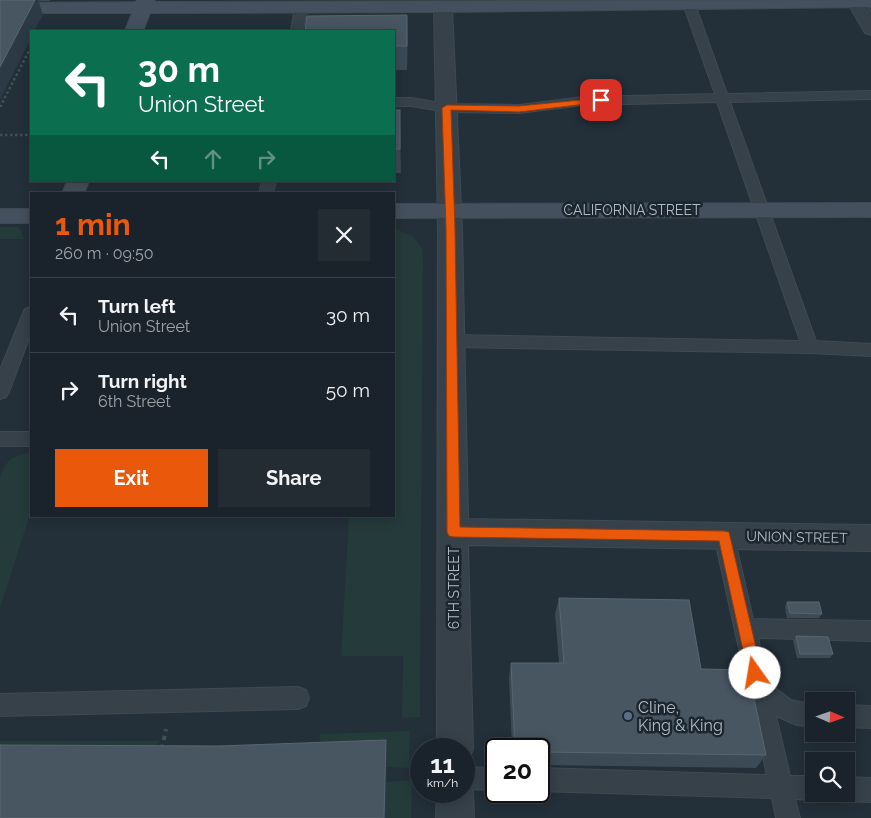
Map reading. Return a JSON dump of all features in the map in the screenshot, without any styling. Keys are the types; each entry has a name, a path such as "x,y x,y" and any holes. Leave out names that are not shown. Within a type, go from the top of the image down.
{"street":[{"path":"0,8 144,4 301,7 623,2 860,1 871,29"},
{"path":"134,30 144,4"},
{"name":"6TH STREET","path":"443,6 450,210 455,738"},
{"name":"CALIFORNIA STREET","path":"395,211 871,210"},
{"path":"0,216 30,216"},
{"name":"UNION STREET","path":"454,532 871,538"},
{"path":"455,803 455,818"}],"lane":[{"path":"701,2 724,97 761,210 810,347"},
{"path":"297,30 301,7"},
{"path":"395,102 411,102 447,108 519,109 584,101 871,95"},
{"path":"0,392 30,317"},
{"path":"452,341 810,347 871,350"},
{"path":"0,440 30,439"},
{"path":"724,536 788,818"},
{"path":"745,628 871,631"},
{"path":"758,688 778,707 805,716"},
{"path":"0,705 298,698"},
{"path":"855,716 871,717"},
{"path":"550,780 805,788"},
{"path":"855,789 871,790"}],"path":[{"path":"0,107 30,49"},
{"path":"0,135 30,135"},
{"path":"161,757 166,729"}],"green space":[{"path":"0,227 19,227 24,239 0,239"},
{"path":"395,228 414,237 423,250 420,717 402,718 403,656 341,656 349,517 395,517"},
{"path":"30,453 30,514 0,608 0,477 7,463 17,456"},
{"path":"410,731 409,768 387,767 319,753 320,734"},
{"path":"0,741 159,741 155,756 0,756"},
{"path":"410,780 411,818 386,818 386,782"}],"building":[{"path":"0,0 35,0 0,67"},
{"path":"407,15 407,46 395,46 395,30 305,30 307,16"},
{"path":"395,110 400,110 400,149 395,149"},
{"name":"Cline, King & King","path":"559,598 689,600 701,669 748,670 766,755 550,752 550,738 514,738 511,663 564,663"},
{"path":"787,602 819,602 822,614 790,613"},
{"path":"796,636 828,637 833,654 800,654"},
{"path":"386,740 384,818 0,818 0,745 219,746"}],"place":[{"name":"Cline, King & King","path":"628,716"}],"route":[{"path":"601,100 519,109 447,108 454,532 724,536 755,673"}]}
